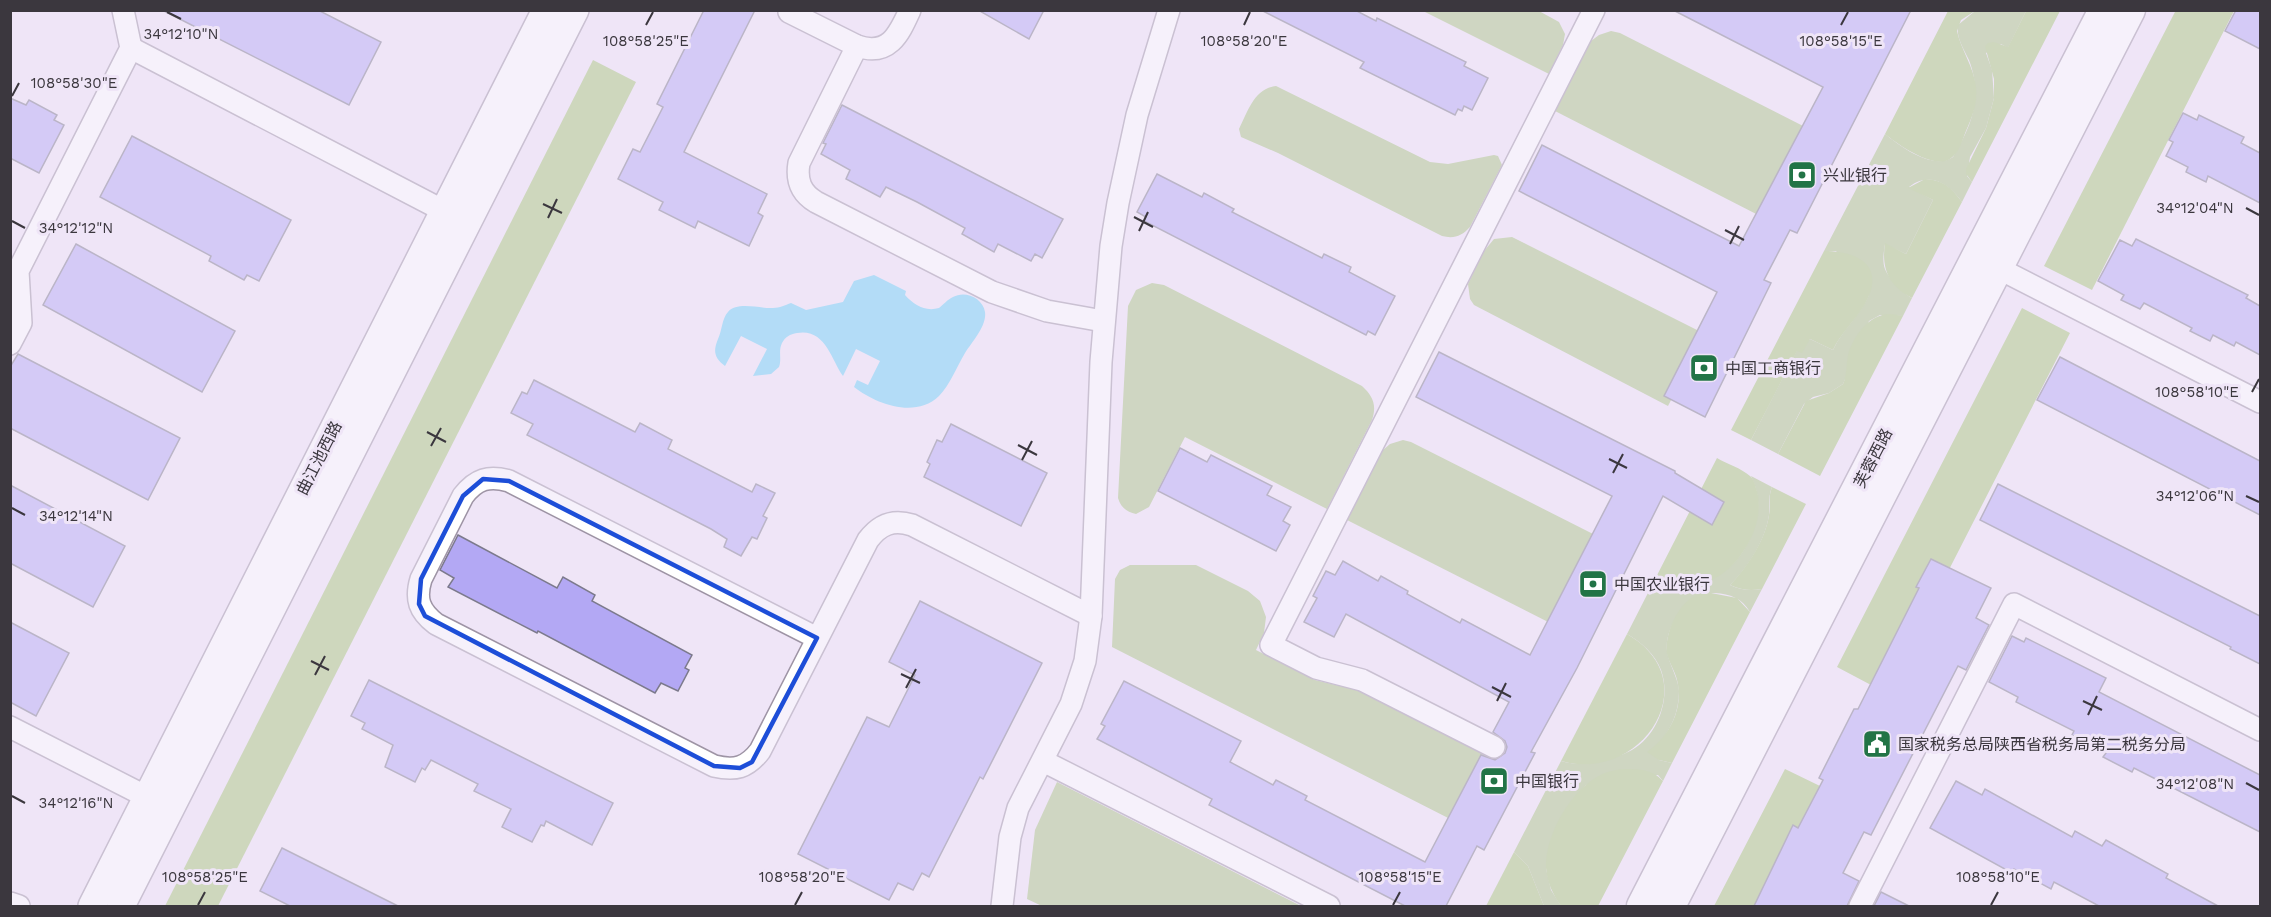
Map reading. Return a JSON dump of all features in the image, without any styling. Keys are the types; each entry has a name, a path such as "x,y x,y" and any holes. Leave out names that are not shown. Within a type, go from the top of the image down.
{"main road":[{"name":"芙蓉西路","path":"1670,906 1988,263 2104,10"},
{"name":"芙蓉西路","path":"1641,906 1988,263 2130,10"}],"street":[{"path":"10,344 21,323 18,271 131,48 123,10"},
{"name":"曲江池西路","path":"92,906 546,10"},
{"name":"曲江池西路","path":"121,906 574,10"},
{"path":"789,12 857,46 875,49 887,45 897,36 910,10"},
{"path":"1002,906 1010,837 1018,808 1079,684 1085,661 1091,616 1103,321 1112,239 1126,159 1149,72 1170,10"},
{"path":"1494,747 1362,680 1316,668 1271,645 1594,10"},
{"path":"857,46 799,164 798,176 805,194 816,202 992,292 1047,311 1103,321"},
{"path":"131,48 444,211"},
{"path":"1988,263 2260,402"},
{"path":"818,638 509,481 496,477 483,479 471,485 463,495 417,591 419,604 425,615 436,624 714,766 727,769 740,768 752,762 760,751 818,638 868,540 887,523 900,522 912,525 1091,616"},
{"path":"1860,906 2014,604 2260,730"},
{"path":"10,727 147,798"},
{"path":"1042,761 1329,906"},
{"path":"10,903 19,906"}],"highlighted area":[{"path":"483,479 509,481 817,638 752,762 740,768 714,766 425,616 419,604 421,579 463,496"}],"green space":[{"path":"2176,10 2234,11 2092,290 2044,266"},
{"path":"1423,11 1539,11 1559,22 1565,34 1563,45 1549,74"},
{"path":"1948,11 1975,11 1961,20 1957,31 1975,80 1976,99 1958,150 1950,159 1935,161 1916,154 1885,134"},
{"path":"1975,11 2026,11 2008,48 2001,44 1986,53 1992,70 1994,98 1986,128 1970,157 1967,176 1972,182 1962,202 1951,189 1938,181 1924,180 1909,187 1933,200 1906,254 1885,244 1883,259 1890,277 1912,298 1903,316 1880,315 1869,321 1843,384 1829,393 1813,397 1804,404 1778,454 1751,440 1797,350 1810,339 1833,350 1869,295 1836,251 1824,251 1885,134 1917,155 1936,161 1945,161 1953,157 1965,134 1973,110 1975,86 1969,60 1959,39 1958,25"},
{"path":"2026,11 2060,11 1972,182 1966,174 1966,169 1986,128 1994,98 1994,79 1985,46 1994,42 2008,47"},
{"path":"1611,31 1620,33 1809,129 1764,218 1555,111 1591,41"},
{"path":"593,60 636,82 218,906 165,906"},
{"path":"1276,86 1430,162 1448,164 1498,156 1502,165 1470,227 1458,236 1442,236 1278,153 1241,137 1239,129 1257,96 1262,91"},
{"path":"1925,179 1946,185 1962,202 1912,298 1898,288 1888,276 1884,252 1885,243 1906,254 1933,200 1908,188"},
{"path":"1512,237 1705,334 1668,406 1474,305 1470,299 1468,284 1484,251 1494,239"},
{"path":"1824,251 1848,254 1866,263 1872,280 1871,291 1865,304 1833,350 1810,339 1802,353 1797,351 1751,440 1731,430"},
{"path":"1152,283 1164,285 1362,386 1369,393 1374,405 1372,420 1327,509 1185,437 1149,507 1136,514 1123,507 1118,498 1128,306 1136,290"},
{"path":"2022,308 2070,333 1777,906 1714,906 1785,769 1820,786 1871,685 1837,667"},
{"path":"1891,314 1903,316 1820,476 1778,454 1806,401 1829,393 1843,384 1850,348 1858,333 1876,317"},
{"path":"1403,440 1601,538 1556,626 1347,520 1383,450 1390,444"},
{"path":"1717,458 1742,471 1754,481 1759,500 1759,512 1745,549 1729,569 1711,580 1677,587 1651,587"},
{"path":"1751,476 1772,487 1769,515 1764,534 1755,553 1730,585 1746,590 1762,589 1750,612 1743,603 1735,598 1715,593 1696,598 1680,612 1667,641 1668,656 1679,691 1678,706 1670,727 1657,746 1659,760 1672,763 1663,781 1658,775 1586,785 1570,803 1546,869 1551,890 1561,906 1544,906 1528,866 1514,852 1561,761 1583,763 1623,754 1638,746 1654,728 1663,706 1664,682 1661,670 1647,649 1627,634 1651,587 1698,583 1712,578 1735,562 1752,534 1757,519 1758,498"},
{"path":"1772,487 1806,504 1762,589 1746,590 1734,587 1730,585 1749,562 1764,534"},
{"path":"1130,565 1196,565 1248,591 1260,601 1266,617 1264,633 1256,650 1315,680 1357,690 1489,757 1456,822 1112,647 1115,579 1120,570"},
{"path":"1704,593 1737,598 1750,612 1672,763 1659,760 1647,752 1668,730 1677,711 1679,690 1667,654 1670,630 1677,614 1687,601"},
{"path":"1627,634 1651,654 1663,677 1664,701 1655,724 1639,743 1617,757 1590,764 1561,761"},
{"path":"1623,769 1650,772 1663,781 1598,906 1561,906 1551,888 1546,868 1554,829 1568,804 1587,784 1603,774"},
{"path":"1057,782 1301,906 1042,906 1027,899 1035,830"},
{"path":"1514,852 1528,866 1544,906 1486,906"}],"water":[{"path":"874,275 906,291 905,295 908,299 924,308 939,308 951,298 963,294 977,299 984,307 984,323 978,334 947,386 929,403 907,408 873,399 854,387 857,380 868,385 880,361 856,349 843,376 821,340 807,333 792,334 785,339 781,346 779,367 771,374 753,376 767,349 741,336 725,366 715,354 723,321 732,309 743,306 776,308 791,303 806,310 843,302 854,281"}],"building":[{"path":"162,10 318,10 381,42 349,105"},
{"path":"704,10 755,10 684,152 767,194 758,213 763,216 749,246 698,221 695,228 659,210 663,202 618,179 633,149 640,152 663,107 657,104"},
{"path":"978,10 1044,10 1029,39"},
{"path":"1261,10 1355,10 1376,21 1377,18 1466,62 1464,66 1488,78 1472,110 1464,106 1462,111 1458,109 1455,115 1360,68 1364,62"},
{"path":"1673,10 1911,10 1797,233 1790,230 1764,280 1771,283 1705,417 1664,396 1717,292 1519,191 1542,145 1739,246 1823,87"},
{"path":"2236,10 2260,10 2260,49 2225,31"},
{"path":"10,98 26,105 29,100 57,115 54,120 64,125 39,173 10,158"},
{"path":"842,105 1063,219 1042,258 1035,254 1031,261 998,244 994,252 962,234 965,228 917,202 886,187 880,197 846,179 850,170 821,154 826,144 823,143"},
{"path":"2183,113 2197,120 2199,115 2244,137 2241,143 2260,153 2260,203 2208,176 2206,182 2186,172 2188,167 2166,156 2173,142 2169,140"},
{"path":"132,136 291,220 259,281 247,275 244,280 209,261 211,256 100,197"},
{"path":"1157,174 1202,197 1204,193 1234,209 1232,212 1322,258 1324,254 1351,267 1349,272 1395,296 1375,335 1368,331 1366,335 1144,221 1146,217 1137,212"},
{"path":"2136,239 2248,295 2246,298 2260,306 2260,355 2236,342 2234,346 2213,335 2210,341 2190,331 2192,328 2144,303 2140,309 2121,300 2124,295 2098,281 2120,240 2132,246"},
{"path":"76,244 235,331 202,392 43,305"},
{"path":"1439,352 1675,471 1724,502 1712,525 1663,496 1577,668 1531,752 1535,753 1484,850 1477,846 1446,906 1405,906 1209,805 1212,799 1097,739 1105,726 1101,724 1124,681 1241,741 1230,762 1273,785 1276,780 1307,796 1305,800 1425,862 1481,755 1495,760 1505,753 1507,747 1505,741 1493,732 1509,702 1346,614 1334,637 1304,622 1317,598 1313,596 1326,571 1335,575 1343,561 1378,581 1381,576 1408,591 1407,594 1460,623 1462,619 1530,655 1612,496 1416,397"},
{"path":"18,354 180,438 148,500 10,428 10,367"},
{"path":"2060,357 2260,461 2260,515 2037,400"},
{"path":"534,380 635,432 640,423 672,440 668,449 752,492 756,484 775,493 763,516 767,518 757,539 752,537 741,556 724,547 727,539 711,529 527,435 533,424 511,413 522,392 527,394"},
{"path":"951,424 1047,473 1021,526 924,477 930,464 927,462 937,440 942,442"},
{"path":"1180,448 1207,462 1211,455 1272,486 1267,495 1291,507 1283,521 1290,525 1276,551 1158,491"},
{"path":"1998,484 2260,616 2260,664 2230,649 2231,647 1980,520"},
{"path":"10,485 125,546 93,607 10,563"},
{"path":"458,535 557,588 563,577 595,595 592,601 692,655 685,668 689,670 678,691 661,683 655,693 538,631 537,633 448,587 454,578 440,570"},
{"name":"国家税务总局陕西省税务局第二税务分局","path":"1931,559 1991,588 1976,618 1989,625 1966,670 1958,666 1871,835 1864,832 1843,873 1859,881 1847,906 1754,906 1793,825 1798,828 1823,780 1819,778 1854,709 1858,709 1919,588 1916,587"},
{"path":"920,601 1042,663 983,779 980,777 929,877 922,873 913,890 898,883 889,900 798,854 867,717 889,727 915,675 889,662"},
{"path":"10,622 69,653 36,716 10,702"},
{"path":"2012,636 2024,642 2026,638 2106,678 2099,692 2260,775 2260,832 2134,768 2132,772 2103,757 2106,753 2072,735 2074,731 2016,702 2018,697 1989,682"},
{"path":"369,680 613,803 592,845 546,821 544,826 541,825 532,842 502,827 511,809 474,791 478,784 431,760 425,770 422,768 415,782 385,767 393,745 362,729 365,723 351,716"},
{"path":"1956,781 1982,795 1985,789 2072,837 2075,831 2102,846 2106,840 2168,874 2166,878 2218,906 2099,906 2054,882 2051,889 2014,869 2012,873 1930,828"},
{"path":"282,848 398,906 290,906 260,891"},
{"path":"1881,892 1909,906 1874,906"}],"place":[{"name":"兴业银行","path":"1802,175"},
{"name":"中国工商银行","path":"1704,368"},
{"name":"中国农业银行","path":"1593,584"},
{"name":"国家税务总局陕西省税务局第二税务分局","path":"1877,744"},
{"name":"中国银行","path":"1494,781"}]}
